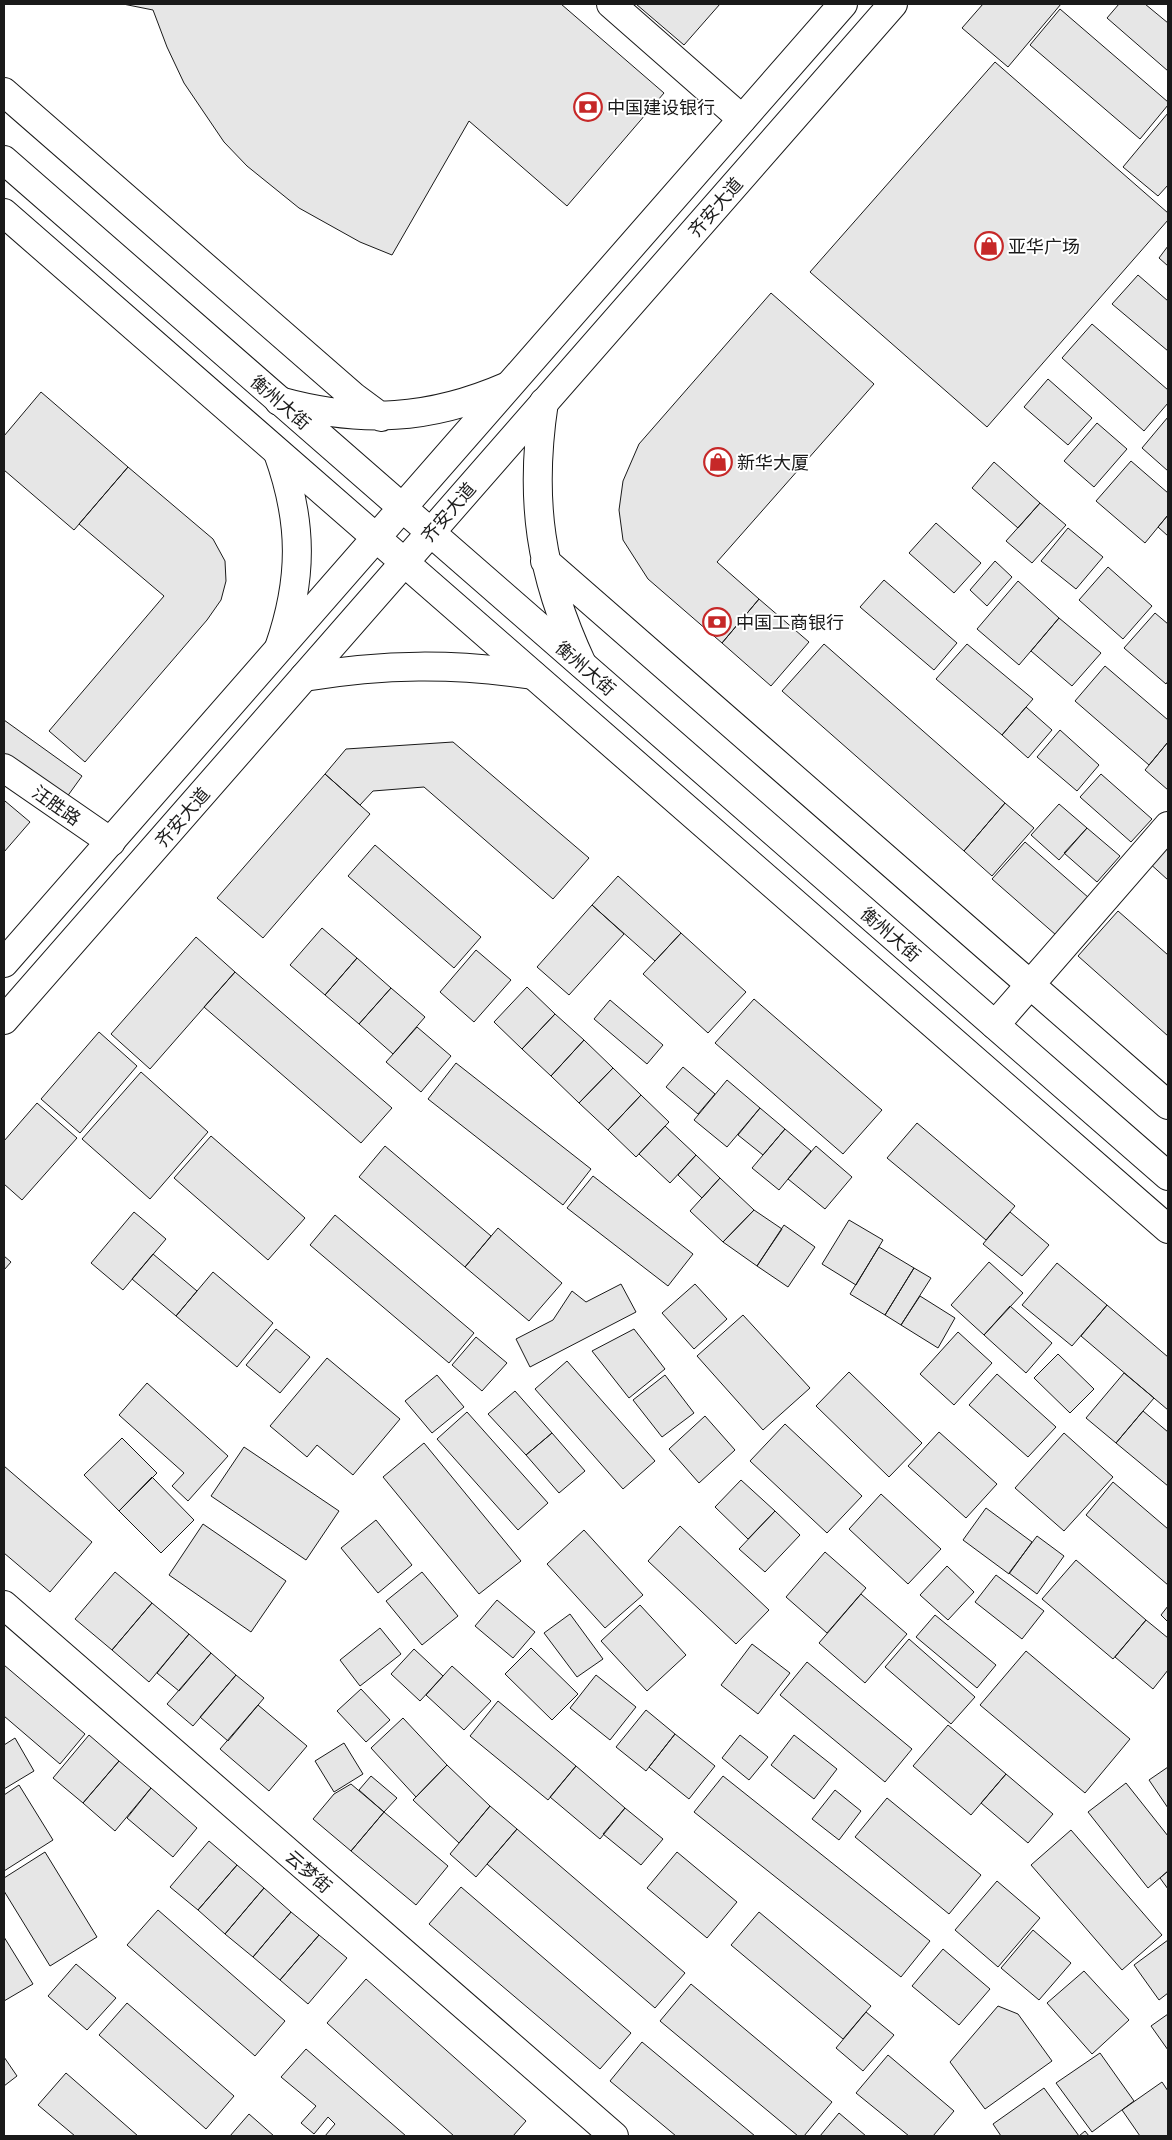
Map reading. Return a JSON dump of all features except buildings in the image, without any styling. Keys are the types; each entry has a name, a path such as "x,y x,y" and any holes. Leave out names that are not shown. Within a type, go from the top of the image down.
{"main road":[{"path":"611,4 742,119"},
{"path":"4,964 843,4"},
{"name":"齐安大道","path":"4,1020 893,4"},
{"path":"4,92 354,397 381,417"},
{"name":"衡州大街","path":"4,160 1168,1176"},
{"path":"4,213 1168,1229"},
{"path":"280,401 313,410 347,416 381,417 417,414 448,408 479,399 508,386"},
{"path":"544,402 538,442 536,483 545,561 566,631 582,664"},
{"path":"278,453 294,505 298,559 289,620 279,648"},
{"path":"545,561 1168,1105"},
{"path":"304,677 376,667 425,665 479,667 533,675"},
{"name":"汪胜路","path":"4,768 111,842"},
{"path":"995,1025 1168,826"},
{"name":"云梦街","path":"4,1605 614,2136"}],"place":[{"name":"中国建设银行","path":"588,107"},
{"name":"亚华广场","path":"989,246"},
{"name":"新华大厦","path":"718,462"},
{"name":"中国工商银行","path":"717,622"}]}
